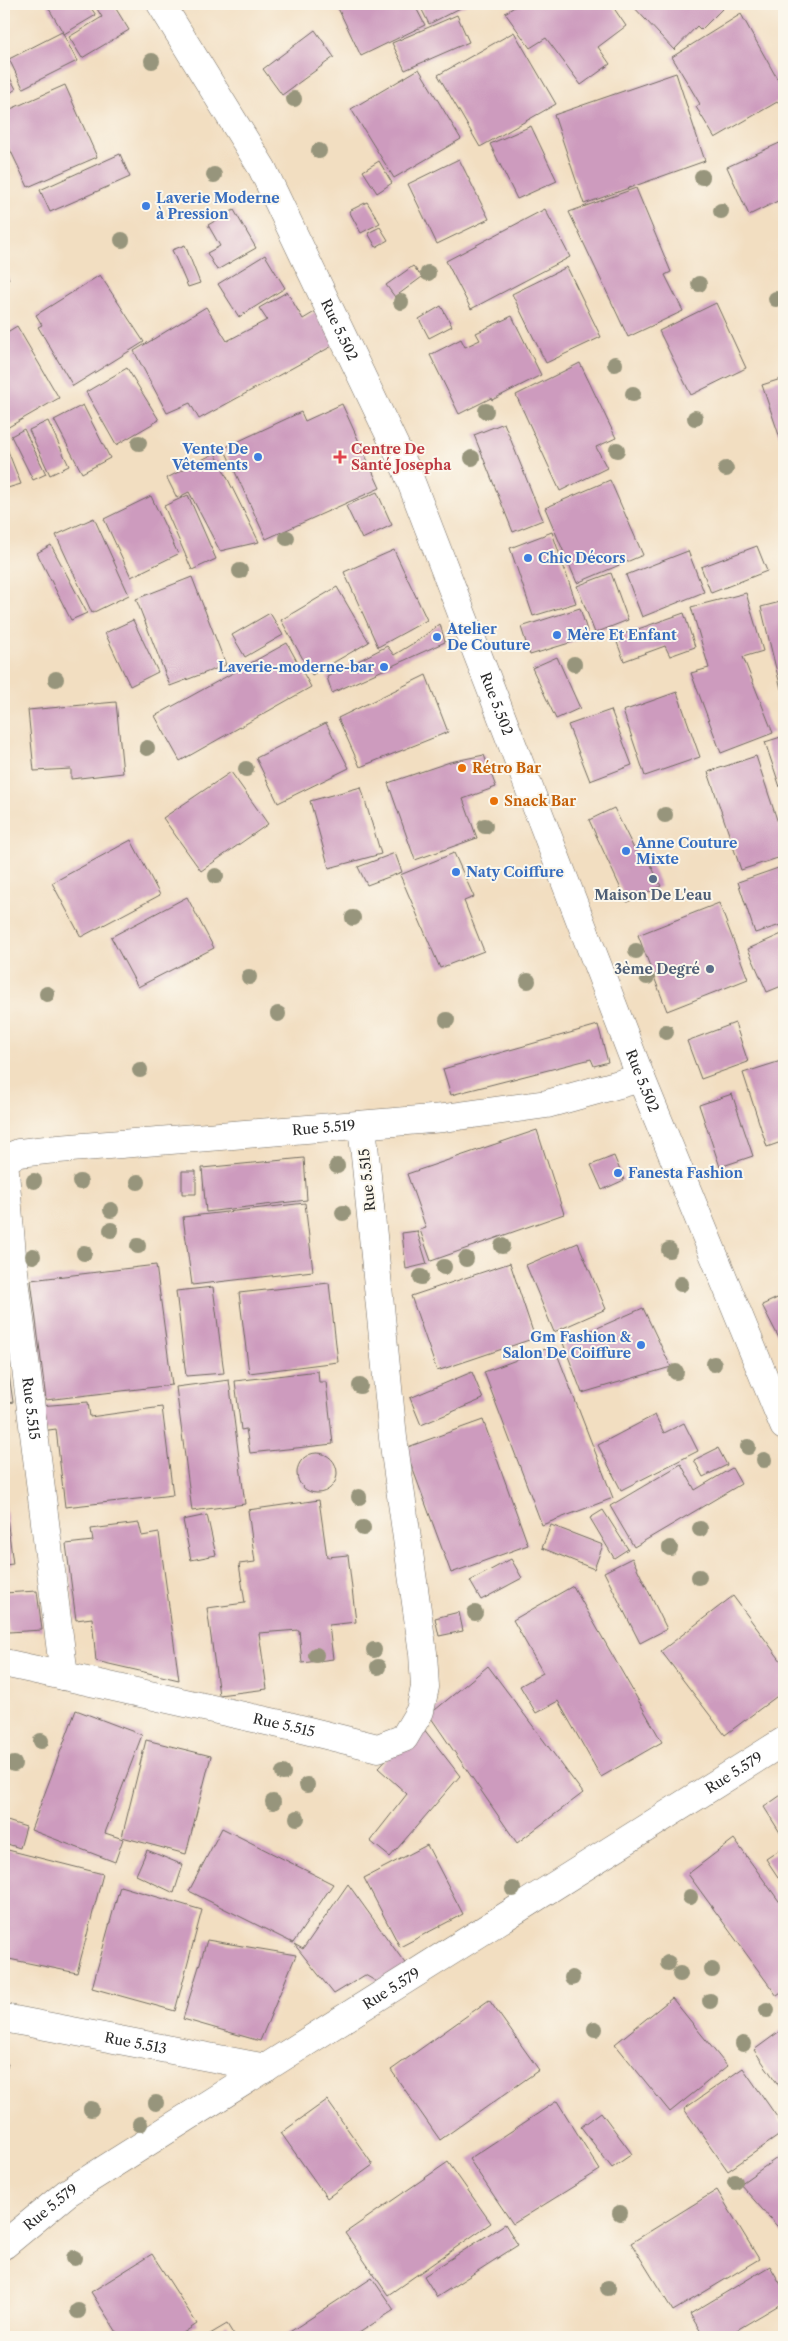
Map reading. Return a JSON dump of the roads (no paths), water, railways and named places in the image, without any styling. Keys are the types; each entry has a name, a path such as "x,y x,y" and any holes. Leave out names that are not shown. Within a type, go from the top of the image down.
{"street":[{"name":"Rue 5.502","path":"161,4 262,168 406,468 641,1078 784,1426"},
{"name":"Rue 5.519","path":"4,1160 19,1153 46,1150 444,1118 547,1104 641,1078"},
{"name":"Rue 5.515","path":"4,1160 13,1265 64,1676 289,1726 378,1748 404,1738 420,1711 425,1687 423,1653 393,1438 362,1125"},
{"path":"4,1663 64,1676"},
{"name":"Rue 5.579","path":"4,2245 67,2193 784,1741"},
{"name":"Rue 5.513","path":"4,2018 266,2068"}],"place":[{"name":"Laverie Moderne à Pression","path":"146,206"},
{"name":"Vente De Vêtements","path":"258,457"},
{"name":"Centre De Santé Josepha","path":"340,457"},
{"name":"Chic Décors","path":"528,558"},
{"name":"Mère Et Enfant","path":"557,635"},
{"name":"Atelier De Couture","path":"437,637"},
{"name":"Laverie-moderne-bar","path":"384,667"},
{"name":"Rétro Bar","path":"462,768"},
{"name":"Snack Bar","path":"494,801"},
{"name":"Anne Couture Mixte","path":"626,851"},
{"name":"Naty Coiffure","path":"456,872"},
{"name":"Maison De L'eau","path":"653,879"},
{"name":"3ème Degré","path":"710,969"},
{"name":"Fanesta Fashion","path":"618,1173"},
{"name":"Gm Fashion & Salon De Coiffure","path":"641,1345"}]}
